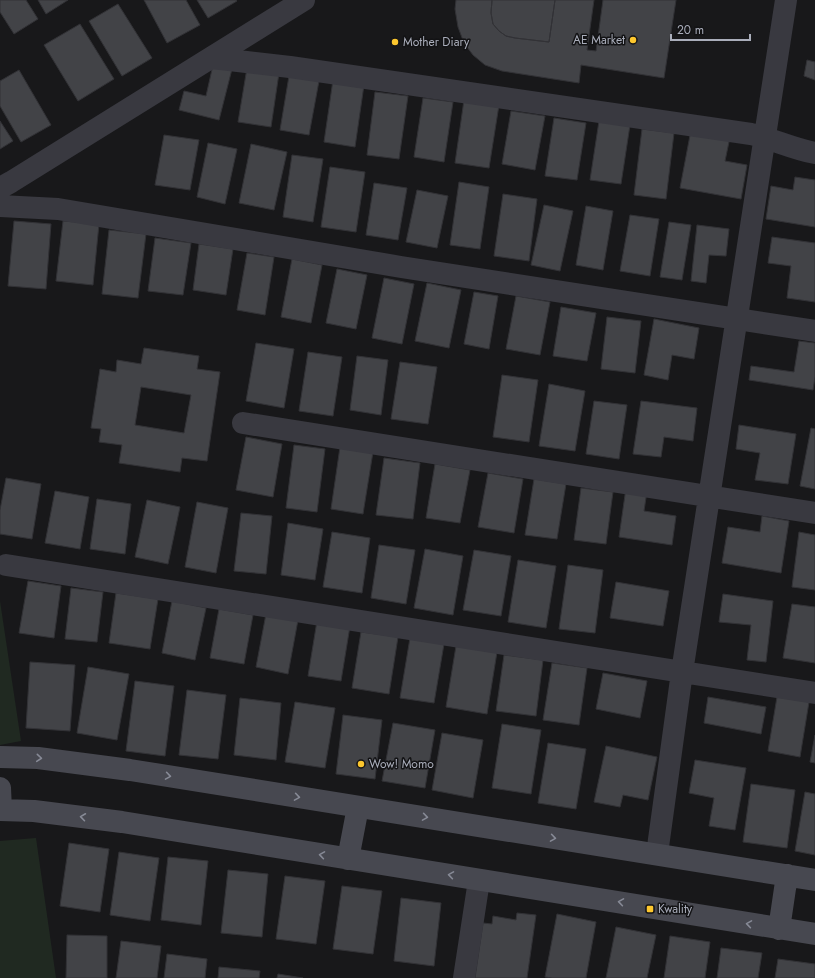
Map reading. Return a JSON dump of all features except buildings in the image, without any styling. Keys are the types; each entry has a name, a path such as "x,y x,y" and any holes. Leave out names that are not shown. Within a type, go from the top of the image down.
{"main road":[{"path":"0,757 38,758 78,763 815,880"},
{"path":"0,788 1,810 34,811 70,815 815,934"},
{"path":"348,859 358,807"},
{"path":"779,929 787,875"}],"street":[{"path":"0,188 304,0"},
{"path":"657,854 682,672 786,0"},
{"path":"212,58 290,67 704,127 765,137 794,149 815,153"},
{"path":"0,206 58,209 401,267 815,331"},
{"path":"243,423 815,513"},
{"path":"6,565 815,693"},
{"path":"464,978 478,880"}],"shaded area":[{"path":"0,601 21,741 0,745"},
{"path":"36,838 56,978 0,978 0,841"}],"place":[{"name":"AE Market","path":"633,40"},
{"name":"Mother Diary","path":"395,42"},
{"name":"Wow! Momo","path":"361,764"},
{"name":"Kwality","path":"650,909"}]}
